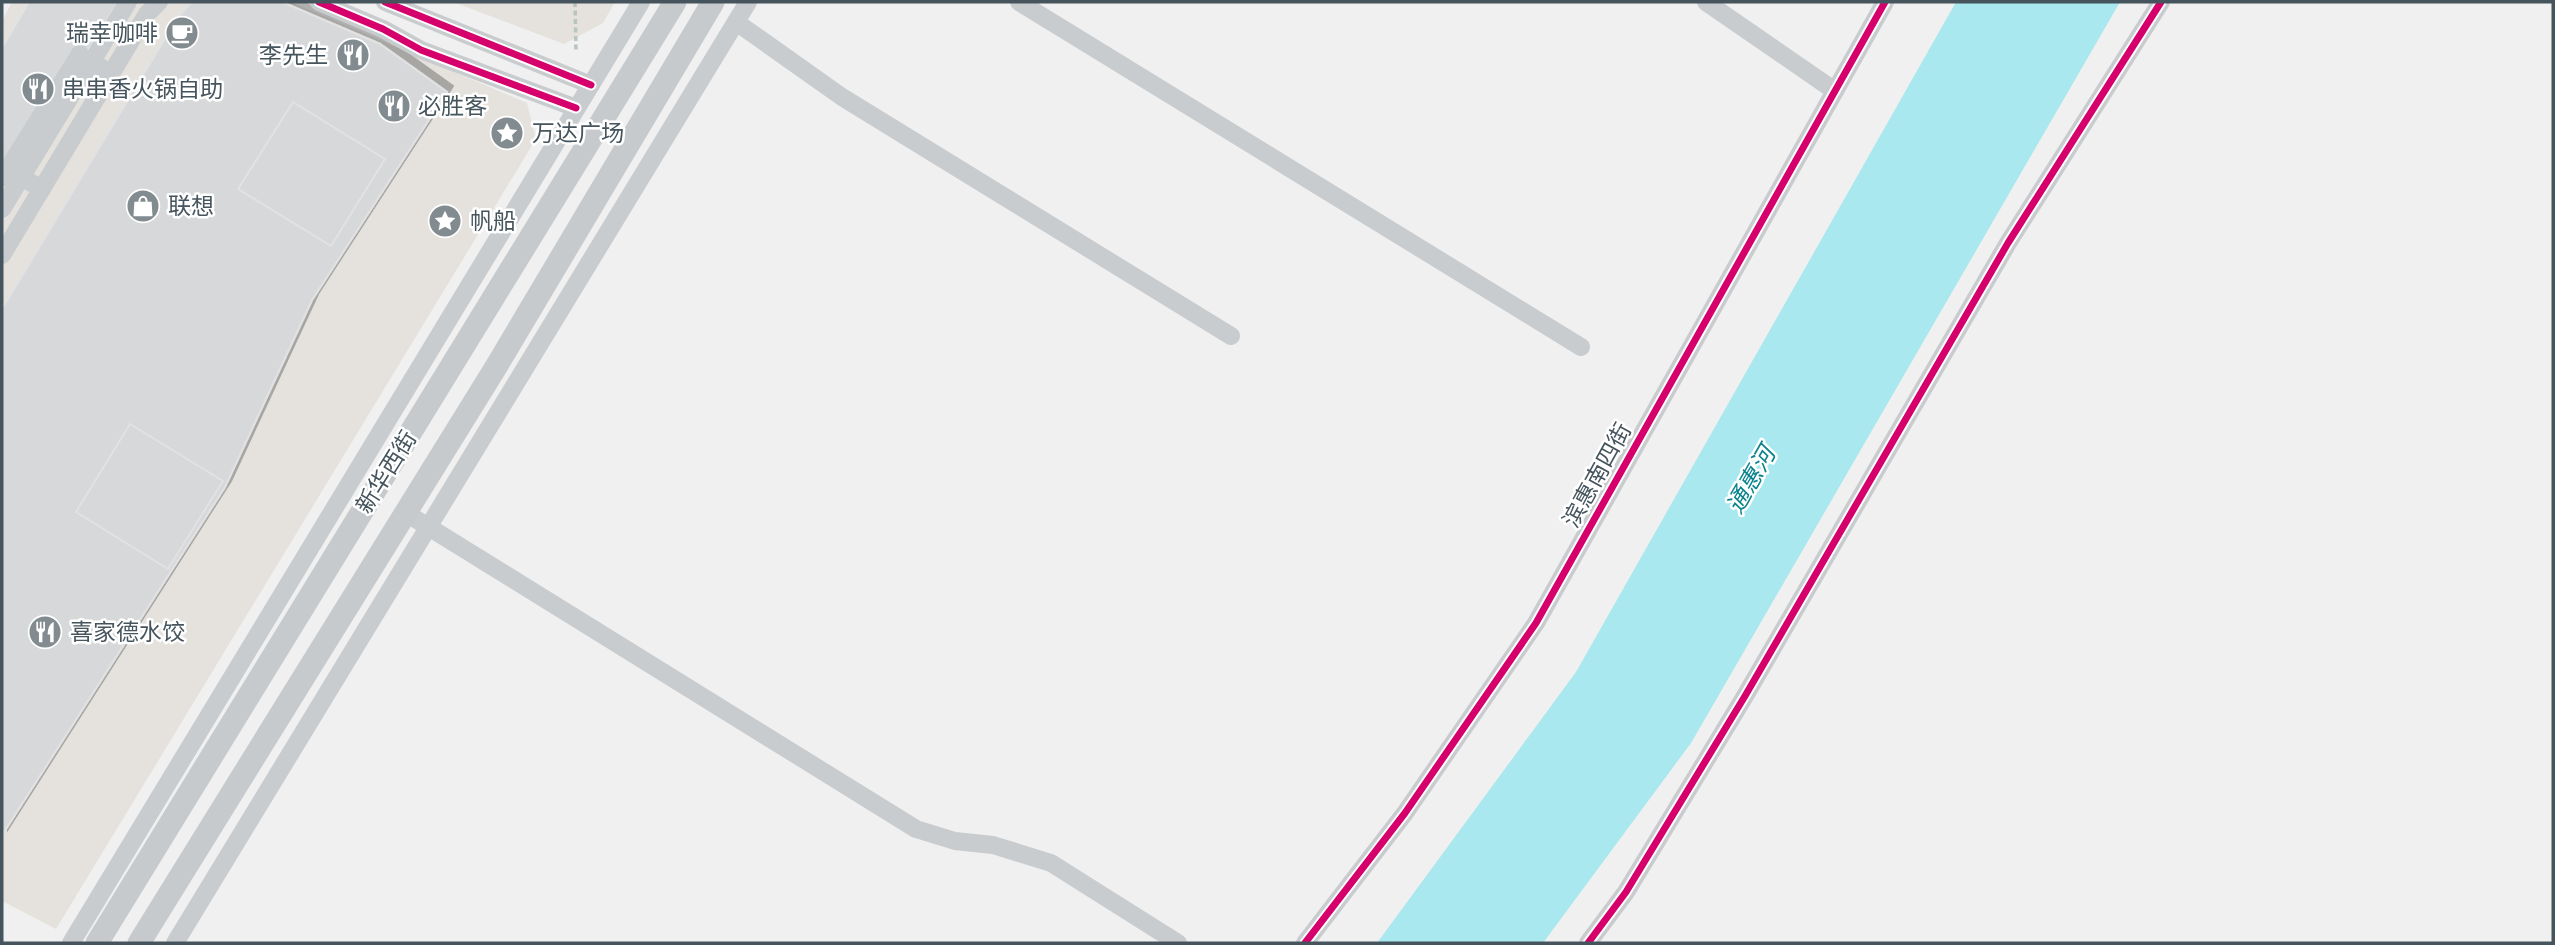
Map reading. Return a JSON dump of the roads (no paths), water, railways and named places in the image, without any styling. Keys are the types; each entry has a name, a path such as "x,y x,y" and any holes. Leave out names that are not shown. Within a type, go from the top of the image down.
{"main road":[{"name":"新华西街","path":"97,943 675,2"},
{"name":"新华西街","path":"139,943 406,513 713,2"}],"street":[{"path":"42,189 4,174 113,2"},
{"path":"319,2 383,29 421,50 576,108"},
{"path":"385,2 591,85"},
{"path":"71,943 641,2"},
{"path":"175,943 748,2"},
{"path":"1018,2 1581,347"},
{"path":"1706,2 1835,91"},
{"name":"滨惠南四街","path":"1305,943 1405,813 1536,623 1885,2"},
{"path":"1588,943 1626,892 2008,243 2161,2"},
{"path":"2,256 111,73 142,6"},
{"path":"2,209 142,6"},
{"path":"736,22 842,97 1231,336"},
{"path":"79,55 111,73"},
{"path":"406,513 916,829 955,841 993,845 1051,863 1178,943"}],"water":[{"name":"通惠河","path":"1956,2 2120,2 1691,743 1543,943 1377,943 1576,672"}],"place":[{"name":"瑞幸咖啡","path":"182,33"},
{"name":"李先生","path":"353,55"},
{"name":"串串香火锅自助","path":"38,89"},
{"name":"必胜客","path":"394,106"},
{"name":"万达广场","path":"507,133"},
{"name":"联想","path":"143,206"},
{"name":"帆船","path":"445,221"},
{"name":"喜家德水饺","path":"45,632"}]}
